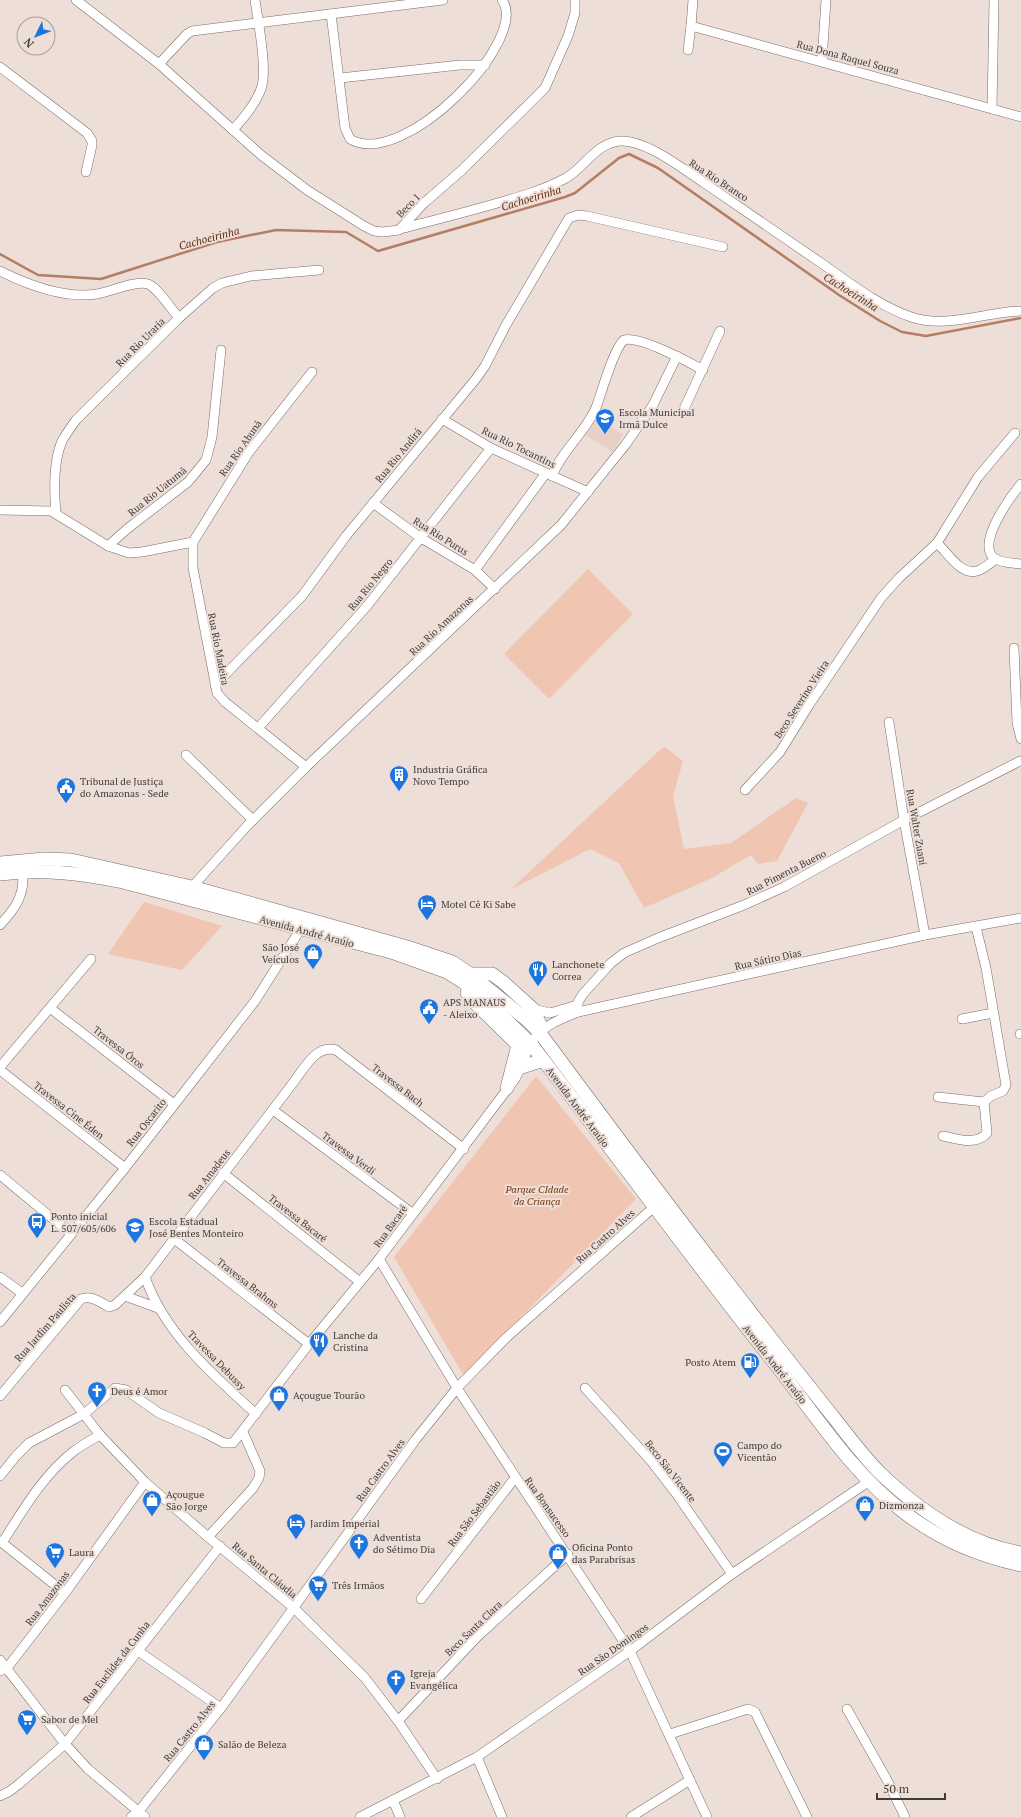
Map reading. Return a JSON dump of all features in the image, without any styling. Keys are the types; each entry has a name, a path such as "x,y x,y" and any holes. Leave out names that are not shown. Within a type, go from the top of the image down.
{"main road":[{"name":"Avenida André Araújo","path":"0,863 44,859 71,860 192,887 407,947 452,962 496,1010 531,1044 760,1346 868,1482 904,1513 946,1540 975,1552 1021,1565"},
{"name":"Avenida André Araújo","path":"0,874 36,871 82,874 123,882 300,930 391,952 466,978 527,1020 540,1033 746,1306 858,1448 880,1473 929,1514 954,1529 979,1541 1021,1553"},
{"path":"531,1044 518,1045 472,1000 466,978 487,974 495,976 533,1009 540,1024 540,1033"},
{"path":"507,1088 518,1045"},
{"path":"522,1067 543,1060"}],"street":[{"name":"Beco 1","path":"76,0 159,64 261,155 288,176 364,226 374,231 383,232 399,230 424,203 462,170 544,88 568,36 575,13 575,0"},
{"path":"233,130 257,99 264,80 255,0"},
{"path":"159,64 190,32 258,22 443,0"},
{"path":"331,14 347,134 355,141 367,144 394,140 421,126 438,113 469,84 486,65 500,38 504,26 506,8 502,0"},
{"path":"688,50 693,0"},
{"path":"822,61 826,0"},
{"path":"992,109 994,0"},
{"name":"Rua Dona Raquel Souza","path":"691,26 1021,117"},
{"path":"340,78 460,65 486,65"},
{"path":"0,67 87,133 92,141 92,145 86,172"},
{"name":"Rua Rio Branco","path":"399,230 525,195 548,187 568,177 602,147 619,141 629,141 642,145 686,171 854,286 892,309 925,321 954,321 1003,312 1021,311"},
{"name":"Rua Rio Andirá","path":"215,685 302,596 346,536 464,394 485,366 506,326 569,218 578,215 587,216 723,247"},
{"path":"0,270 24,282 62,293 97,294 144,283 155,289 179,318"},
{"name":"Rua Rio Uraria","path":"56,513 55,499 57,462 63,441 68,431 76,420 179,318 213,288 222,283 251,276 319,270"},
{"path":"684,409 720,331"},
{"path":"475,570 556,467 585,426 596,406 619,345 627,339 636,340 678,356 703,370"},
{"name":"Rua Rio Uatumã","path":"108,546 127,529 188,482 206,460 212,437 221,350"},
{"name":"Rua Río Amazonas","path":"192,887 253,820 306,767 561,525 626,444 653,405 678,356"},
{"name":"Rua Rio Abunã","path":"192,542 249,452 312,372"},
{"name":"Rua Rio Tocantins","path":"442,419 491,448 588,492"},
{"name":"Beco Severino Vieira","path":"745,790 780,752 809,705 891,586 937,543 978,477 1015,433"},
{"name":"Rua Rio Negro","path":"258,728 367,606 491,448"},
{"path":"1021,484 1003,507 992,532 989,550 992,556 996,559 1021,564"},
{"name":"Rua Rio Purus","path":"373,503 421,538 475,570 495,589"},
{"path":"0,510 40,510 56,513 108,546 129,553 142,552 192,542"},
{"name":"Rua Rio Madeira","path":"192,542 193,568 215,685 219,697 306,767"},
{"path":"937,543 961,567 969,571 974,572 982,569 996,559"},
{"path":"1014,648 1017,669 1017,724 1021,739"},
{"name":"Rua Walter Zuani","path":"889,722 904,820 925,935"},
{"path":"186,755 253,820"},
{"name":"Rua Pimenta Bueno","path":"578,1008 580,998 595,979 611,963 624,953 658,938 744,905 784,887 904,820 1021,760"},
{"path":"0,925 20,899 23,880 22,871"},
{"name":"Rua Sátiro Dias","path":"533,1009 550,1013 578,1008 925,935 1021,918"},
{"path":"938,1097 984,1102 991,1096 1003,1091 1006,1085 986,968 976,927"},
{"name":"Rua Oscarito","path":"0,1322 70,1233 125,1168 255,1000 300,930"},
{"path":"0,1069 90,958"},
{"name":"Travessa Óros","path":"50,1008 174,1104"},
{"name":"Rua Sátiro Dias","path":"531,1044 540,1033 556,1021 578,1008"},
{"path":"962,1019 993,1013"},
{"name":"Rua Bacaré","path":"0,1476 29,1443 84,1414 115,1388 121,1388 159,1413 224,1443 233,1443 243,1432 309,1344 379,1259 412,1213 464,1149 522,1067 531,1044"},
{"name":"Travessa Bach","path":"317,1053 328,1048 336,1050 464,1149"},
{"name":"Rua Amadeus","path":"115,1305 144,1277 223,1172 317,1053"},
{"name":"Travessa Cine Éden","path":"0,1069 125,1168"},
{"path":"943,1136 963,1140 977,1140 983,1138 987,1133 984,1102"},
{"name":"Travessa Verdi","path":"273,1110 412,1213"},
{"name":"Travessa Bacaré","path":"223,1172 360,1282"},
{"path":"0,1175 70,1233"},
{"name":"Rua Castro Alves","path":"131,1817 142,1814 221,1708 416,1439 457,1388 507,1337 654,1207"},
{"name":"Travessa Brahms","path":"173,1238 309,1344"},
{"name":"Rua Bonsucesso","path":"379,1259 457,1388 515,1478 568,1554 630,1651 670,1734 707,1817"},
{"path":"0,1277 22,1293"},
{"name":"Travessa Debussy","path":"144,1277 151,1296 158,1308 183,1343 214,1375 256,1414"},
{"path":"125,1296 158,1308"},
{"name":"Rua Jardim Paulista","path":"0,1396 81,1299 85,1297 92,1298 109,1307 115,1305"},
{"name":"Beco São Vicente","path":"585,1388 651,1461 675,1492 732,1574"},
{"name":"Rua Santa Cláudia","path":"65,1390 100,1435 145,1482 208,1537 294,1608 365,1678 398,1721 437,1779"},
{"path":"208,1537 253,1488 259,1478 260,1471 243,1432"},
{"path":"65,1593 1,1542 50,1472 74,1451 100,1435"},
{"name":"Rua São Sebastião","path":"421,1599 515,1478"},
{"name":"Rua Amazonas","path":"3,1670 65,1593 145,1482"},
{"name":"Rua São Domingos","path":"360,1817 437,1779 477,1757 630,1651 732,1574 868,1482"},
{"name":"Rua Euclides da Cunha","path":"0,1796 19,1784 66,1744 220,1546"},
{"name":"Beco Santa Clara","path":"398,1721 478,1636 568,1554"},
{"path":"138,1651 221,1708"},
{"path":"0,1660 3,1670 88,1769 113,1792 142,1814"},
{"path":"670,1734 748,1709 755,1712 807,1817"},
{"path":"847,1709 887,1780 905,1817"},
{"path":"477,1757 502,1817"},
{"path":"631,1817 690,1780"},
{"path":"393,1800 400,1817"}],"shaded area":[{"name":"Escola Municipal Irmã Dulce","path":"598,417 623,435 612,452 586,435"}],"green space":[{"path":"588,569 633,614 549,699 504,654"},
{"path":"665,747 683,761 673,796 684,849 731,843 796,798 808,803 777,861 758,864 751,855 710,879 644,908 619,863 590,849 510,890 662,748"},
{"path":"144,902 222,926 182,970 108,954"},
{"name":"Parque CIdade da Criança","path":"536,1076 636,1199 464,1376 394,1257"}],"waterway":[{"name":"Cachoeirinha","path":"0,254 38,275 101,279 217,242 276,230 346,232 378,251 565,197 575,193 619,158 629,154 658,168 839,295 880,321 902,332 926,336 1021,318"}],"place":[{"name":"Escola Municipal Irmã Dulce","path":"605,435"},
{"name":"Industria Gráfica Novo Tempo","path":"399,792"},
{"name":"Tribunal de Justiça do Amazonas - Sede","path":"66,804"},
{"name":"Motel Cê Ki Sabe","path":"427,921"},
{"name":"São José Veículos","path":"313,970"},
{"name":"Lanchonete Correa","path":"538,987"},
{"name":"APS MANAUS - Aleixo","path":"429,1025"},
{"name":"Ponto inicial L. 507/605/606","path":"37,1239"},
{"name":"Escola Estadual José Bentes Monteiro","path":"135,1244"},
{"name":"Lanche da Cristina","path":"319,1358"},
{"name":"Posto Atem","path":"750,1379"},
{"name":"Deus é Amor","path":"97,1408"},
{"name":"Açougue Tourão","path":"279,1412"},
{"name":"Campo do Vicentão","path":"723,1468"},
{"name":"Açougue São Jorge","path":"152,1517"},
{"name":"Dizmonza","path":"865,1522"},
{"name":"Jardim Imperial","path":"296,1540"},
{"name":"Adventista do Sétimo Dia","path":"359,1560"},
{"name":"Laura","path":"55,1569"},
{"name":"Oficina Ponto das Parabrisas","path":"558,1570"},
{"name":"Três Irmãos","path":"318,1602"},
{"name":"Igreja Evangélica","path":"396,1696"},
{"name":"Sabor de Mel","path":"27,1736"},
{"name":"Salão de Beleza","path":"204,1761"}]}
